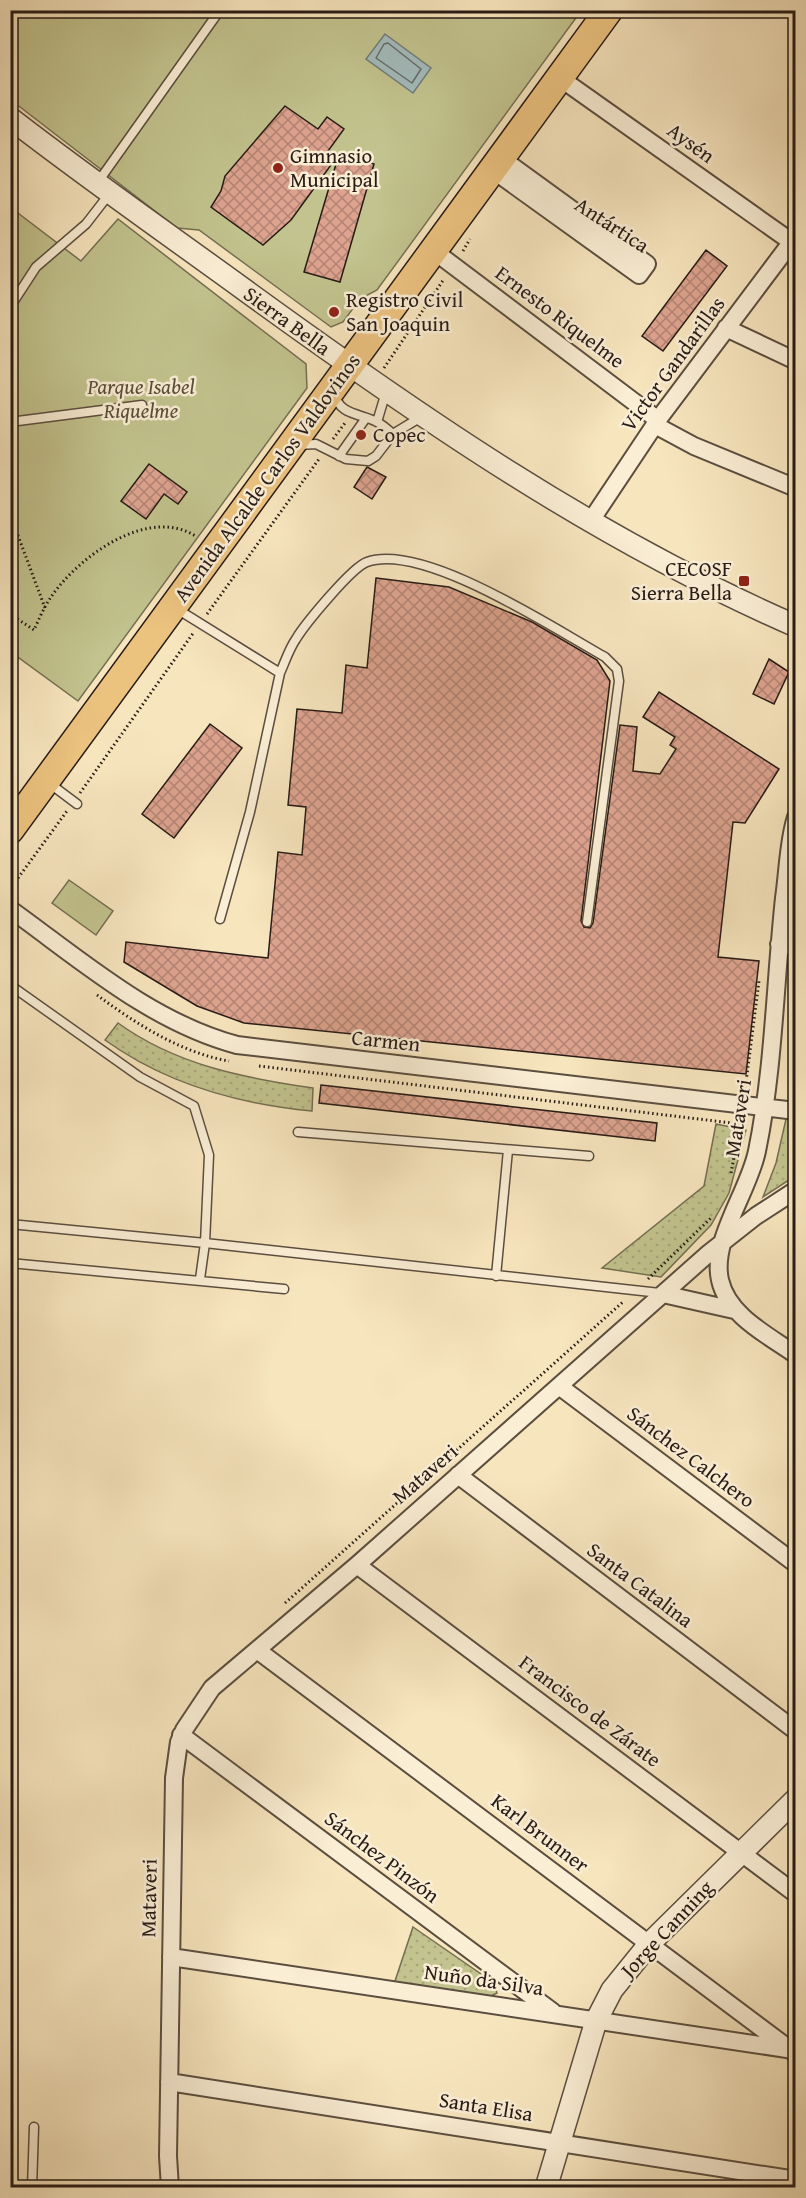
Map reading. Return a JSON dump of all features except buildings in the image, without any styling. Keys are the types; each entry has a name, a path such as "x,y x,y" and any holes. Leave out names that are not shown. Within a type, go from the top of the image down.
{"main road":[{"name":"Avenida Alcalde Carlos Valdovinos","path":"10,830 609,10"}],"street":[{"name":"Aysén","path":"563,73 794,240"},
{"name":"Sierra Bella","path":"10,118 104,188 342,376 386,392 421,417 590,522 720,591 795,626"},
{"name":"Antártica","path":"497,164 646,264 639,275 497,164"},
{"name":"Victor Gandarillas","path":"590,522 658,421 794,240"},
{"name":"Ernesto Riquelme","path":"434,251 658,421"},
{"path":"729,324 795,350"},
{"path":"729,324 795,361"},
{"path":"658,421 795,478"},
{"path":"658,421 694,446 795,488"},
{"name":"Mataveri","path":"170,2187 168,2156 174,1778 181,1735 196,1708 213,1688 357,1565 723,1243 754,1165 765,1107 787,945 791,815"},
{"name":"Carmen","path":"10,909 151,1010 194,1032 230,1044 795,1111"},
{"path":"795,1190 756,1216 723,1243 718,1269 725,1296 735,1310 795,1355"},
{"path":"663,1294 735,1310"},
{"name":"Sánchez Calchero","path":"559,1386 795,1564"},
{"name":"Santa Catalina","path":"458,1475 795,1731"},
{"name":"Francisco de Zárate","path":"357,1565 795,1894"},
{"name":"Karl Brunner","path":"257,1650 793,2051"},
{"name":"Sánchez Pinzón","path":"181,1735 556,2014"},
{"name":"Jorge Canning","path":"546,2187 596,2021 623,1974 650,1943 795,1799"},
{"name":"Nuño da Silva","path":"171,1957 793,2051"},
{"name":"Santa Elisa","path":"169,2082 795,2180"}],"lane":[{"path":"10,307 36,267 86,224 104,188 220,10"},
{"path":"342,376 335,398 341,406 352,414 377,422 393,434"},
{"path":"377,422 386,392"},
{"path":"10,422 141,405"},
{"path":"291,446 316,444 346,459 368,461 376,456 393,434 421,417"},
{"path":"339,456 366,418"},
{"path":"220,919 250,812 280,673 296,639 353,571 367,562 405,559 458,576 605,657 617,669 619,681 588,922"},
{"path":"174,607 280,673"},
{"path":"47,781 77,804"},
{"path":"10,985 140,1077 194,1106 209,1155 205,1243 200,1280"},
{"path":"298,1132 590,1156"},
{"path":"496,1276 508,1150"},
{"path":"10,1224 205,1243 663,1294"},
{"path":"10,1263 284,1289"},
{"path":"32,2187 34,2127"}],"path":[{"path":"10,514 45,608"},
{"path":"10,614 34,630 52,596 82,564 100,550 140,531 169,526 185,529 215,550"},
{"path":"791,815 795,785"},
{"path":"731,1174 743,1104 759,980"},
{"path":"278,1608 680,1251 711,1219 716,1210"}],"green space":[{"path":"10,11 581,11 377,290 360,299 343,322 331,327 199,230 177,228 11,100"},
{"name":"Parque Isabel Riquelme","path":"10,207 81,261 118,219 306,364 307,388 78,701 11,652"},
{"path":"69,880 113,911 96,935 52,903"},
{"path":"118,1023 163,1049 211,1068 262,1080 313,1088 312,1111 230,1097 153,1069 105,1040"},
{"path":"786,1119 795,1120 795,1176 763,1197 776,1163"},
{"path":"716,1124 746,1130 729,1193 711,1225 661,1277 602,1268 704,1186"},
{"path":"413,1927 494,1983 497,1993 487,1998 394,1984"}],"water":[{"path":"385,34 431,68 413,93 366,59"}],"place":[{"name":"Gimnasio Municipal","path":"278,168"},
{"name":"Registro Civil San Joaquin","path":"334,312"},
{"name":"Copec","path":"361,435"},
{"name":"CECOSF Sierra Bella","path":"744,581"}]}
